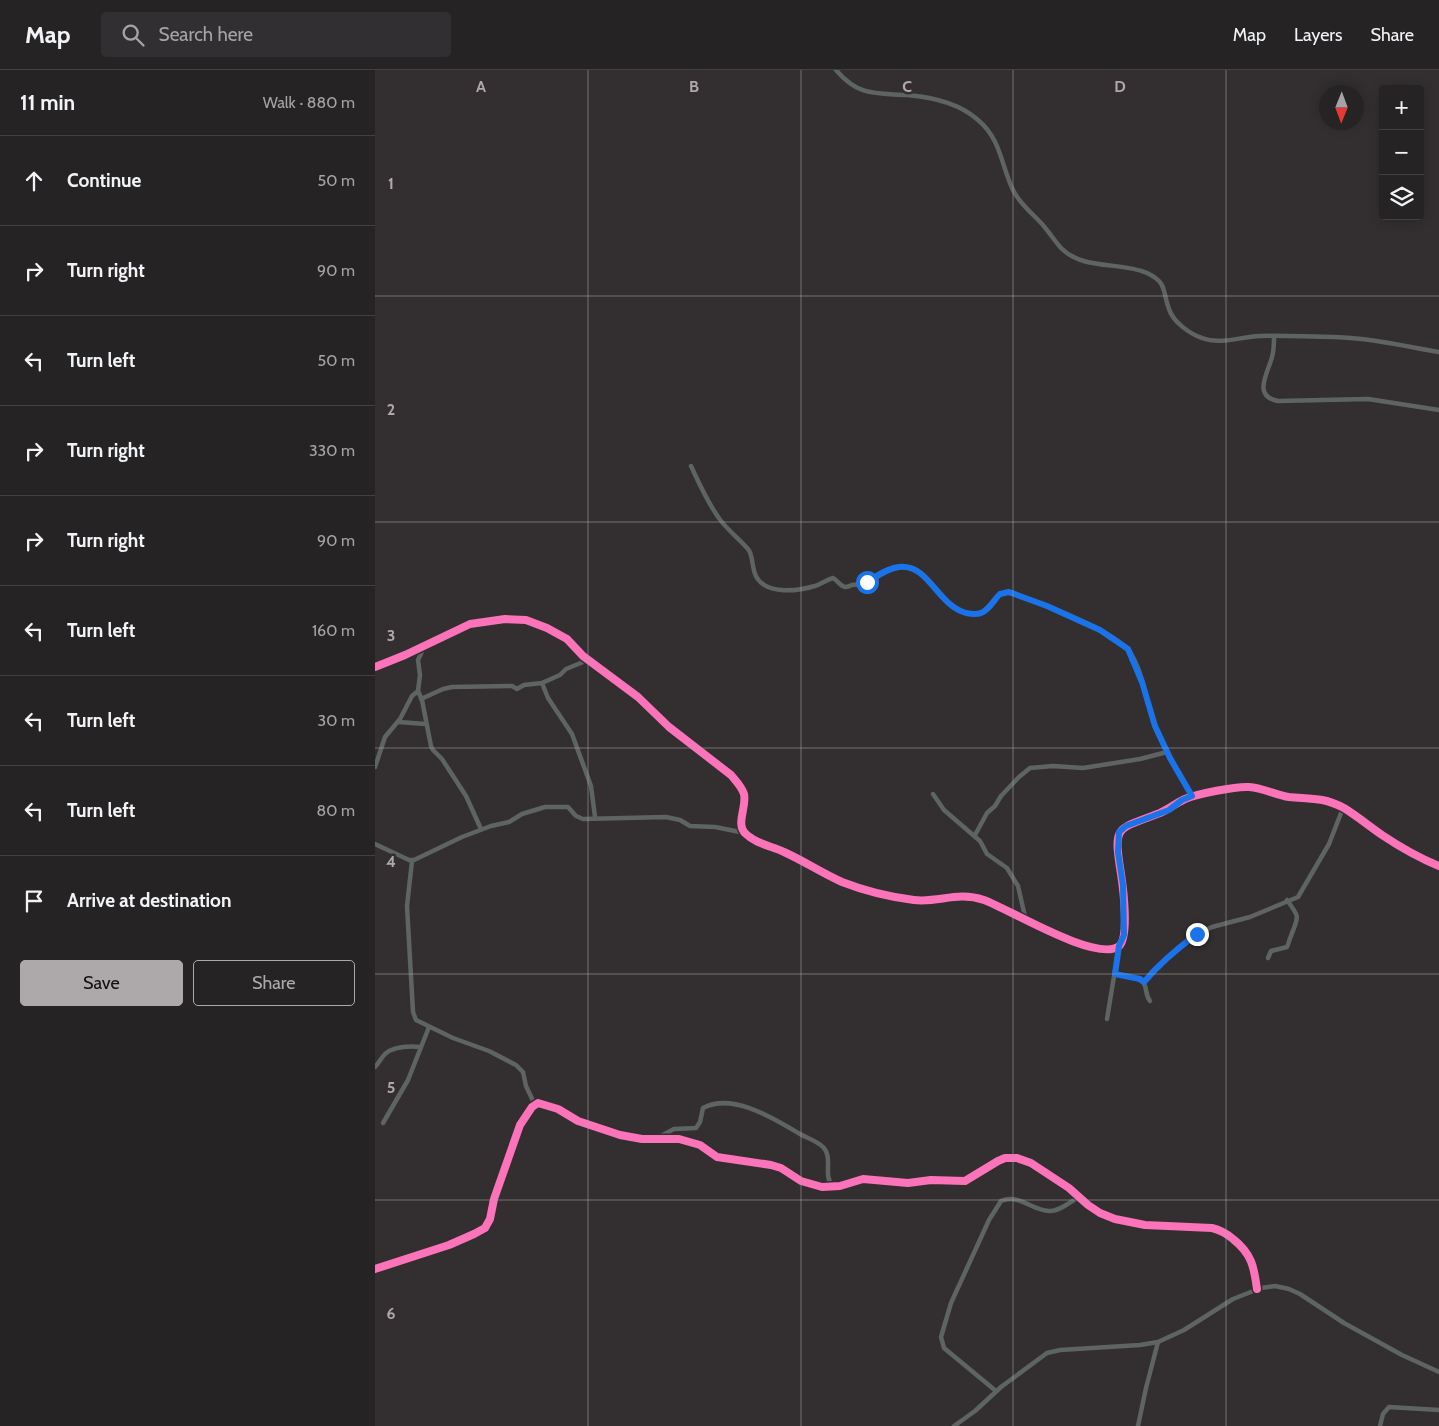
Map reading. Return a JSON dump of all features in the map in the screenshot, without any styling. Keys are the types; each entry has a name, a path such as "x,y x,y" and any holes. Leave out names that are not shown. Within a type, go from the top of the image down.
{"street":[{"path":"836,70 852,84 866,92 941,101 960,108 978,120 995,141 1017,196 1059,246 1082,260 1135,269 1153,276 1163,285 1172,315 1191,332 1203,338 1216,341 1258,336 1357,338 1439,352"},
{"path":"1274,336 1273,354 1263,387 1264,394 1270,399 1278,401 1368,399 1439,410"},
{"path":"691,466 719,519 749,550 756,577 761,583 770,587 777,589 803,588 815,586 833,578 843,587 848,587 861,585 894,568 904,567 921,572 945,601 955,609 963,612 971,614 981,613 1000,594 1006,592 1047,606 1100,630 1131,653 1155,726 1167,752 1192,796"},
{"path":"375,668 405,656 470,624 518,618 535,624 562,636 588,660 638,697 674,731 731,775 738,783 744,796 741,826 745,833 753,840 786,853 853,886 916,900 961,896 975,898 995,905 1051,934 1096,948 1110,949 1119,946"},
{"path":"425,646 418,660 420,675 418,691 431,748 442,759 466,796 481,829"},
{"path":"421,698 452,687 512,686 515,689 524,685 542,683 560,675 566,669 588,660"},
{"path":"542,683 548,698 572,734 591,786 595,817"},
{"path":"375,767 385,737 398,722 412,696 418,691"},
{"path":"398,722 426,724"},
{"path":"975,835 987,813 1019,777 1030,768 1053,766 1083,768 1140,759 1167,752"},
{"path":"1107,1019 1119,946 1124,935 1123,885 1118,852 1119,832 1126,826 1169,810 1182,800 1192,796 1249,787 1285,796 1320,799 1343,808 1401,847 1439,866"},
{"path":"933,794 944,810 975,835 987,854 1007,868 1021,894 1026,921"},
{"path":"375,844 412,860 481,829 509,822 521,814 545,807 565,806 581,818 666,817 680,820 690,826 715,827 745,833"},
{"path":"1144,982 1175,951 1197,934 1262,913 1287,900 1298,897 1329,844 1343,808"},
{"path":"412,860 407,906 413,1012 416,1020 466,1044 489,1051 516,1065 523,1072 526,1086 535,1105"},
{"path":"1268,958 1271,951 1288,946 1297,923 1295,911 1287,900"},
{"path":"1115,974 1140,979 1144,982 1150,1001"},
{"path":"383,1123 403,1089 429,1027"},
{"path":"375,1067 385,1053 406,1046 421,1047"},
{"path":"375,1270 457,1242 485,1228 490,1219 494,1199 520,1125 535,1105 540,1103 549,1105 578,1122 620,1135 636,1139 679,1139 688,1141 717,1157 771,1165 781,1168 801,1181 822,1187 863,1179 908,1183 931,1180 965,1180 998,1161 1011,1157 1031,1162 1069,1188 1100,1213 1115,1219 1134,1224 1212,1228 1222,1231 1243,1248 1250,1257 1254,1267 1257,1289"},
{"path":"655,1139 674,1129 696,1128 700,1122 703,1108 726,1104 743,1106 779,1122 823,1146 828,1158 828,1179 833,1186"},
{"path":"996,1391 944,1348 942,1344 941,1336 957,1287 989,1220 1001,1201 1015,1199 1044,1211 1053,1211 1079,1197"},
{"path":"954,1426 1041,1356 1052,1351 1158,1342 1184,1330 1221,1305 1257,1289 1275,1286 1295,1292 1344,1323 1402,1355 1439,1372"},
{"path":"1138,1426 1158,1342"},
{"path":"1380,1426 1383,1414 1389,1407 1439,1410"}],"cycle path":[{"path":"375,667 470,624 505,619 526,620 547,628 567,639 583,656 638,697 669,727 731,775 744,794 741,826 746,834 754,840 779,850 842,882 860,888 914,900 957,897 984,900 1071,941 1090,947 1106,949 1118,947 1122,942 1125,924 1118,846 1118,837 1121,831 1185,799 1207,793 1249,787 1289,797 1330,802 1354,814 1403,848 1439,866"},
{"path":"375,1269 449,1245 485,1228 490,1219 494,1199 520,1125 532,1107 538,1103 558,1109 578,1121 620,1135 642,1139 679,1139 700,1145 717,1157 771,1165 781,1168 801,1181 822,1187 840,1186 863,1179 908,1183 931,1180 965,1181 998,1161 1005,1158 1017,1158 1031,1163 1069,1188 1088,1205 1100,1213 1115,1219 1145,1225 1212,1228 1224,1232 1244,1250 1251,1261 1257,1289"}],"route":[{"path":"867,582 894,568 910,568 921,572 945,601 955,609 971,614 981,613 1000,594 1009,592 1039,602 1094,627 1128,649 1142,682 1155,726 1170,758 1192,796 1182,800 1169,810 1126,826 1119,832 1117,844 1123,885 1124,935 1119,946 1115,974 1140,979 1144,982 1175,951 1197,934"}]}
